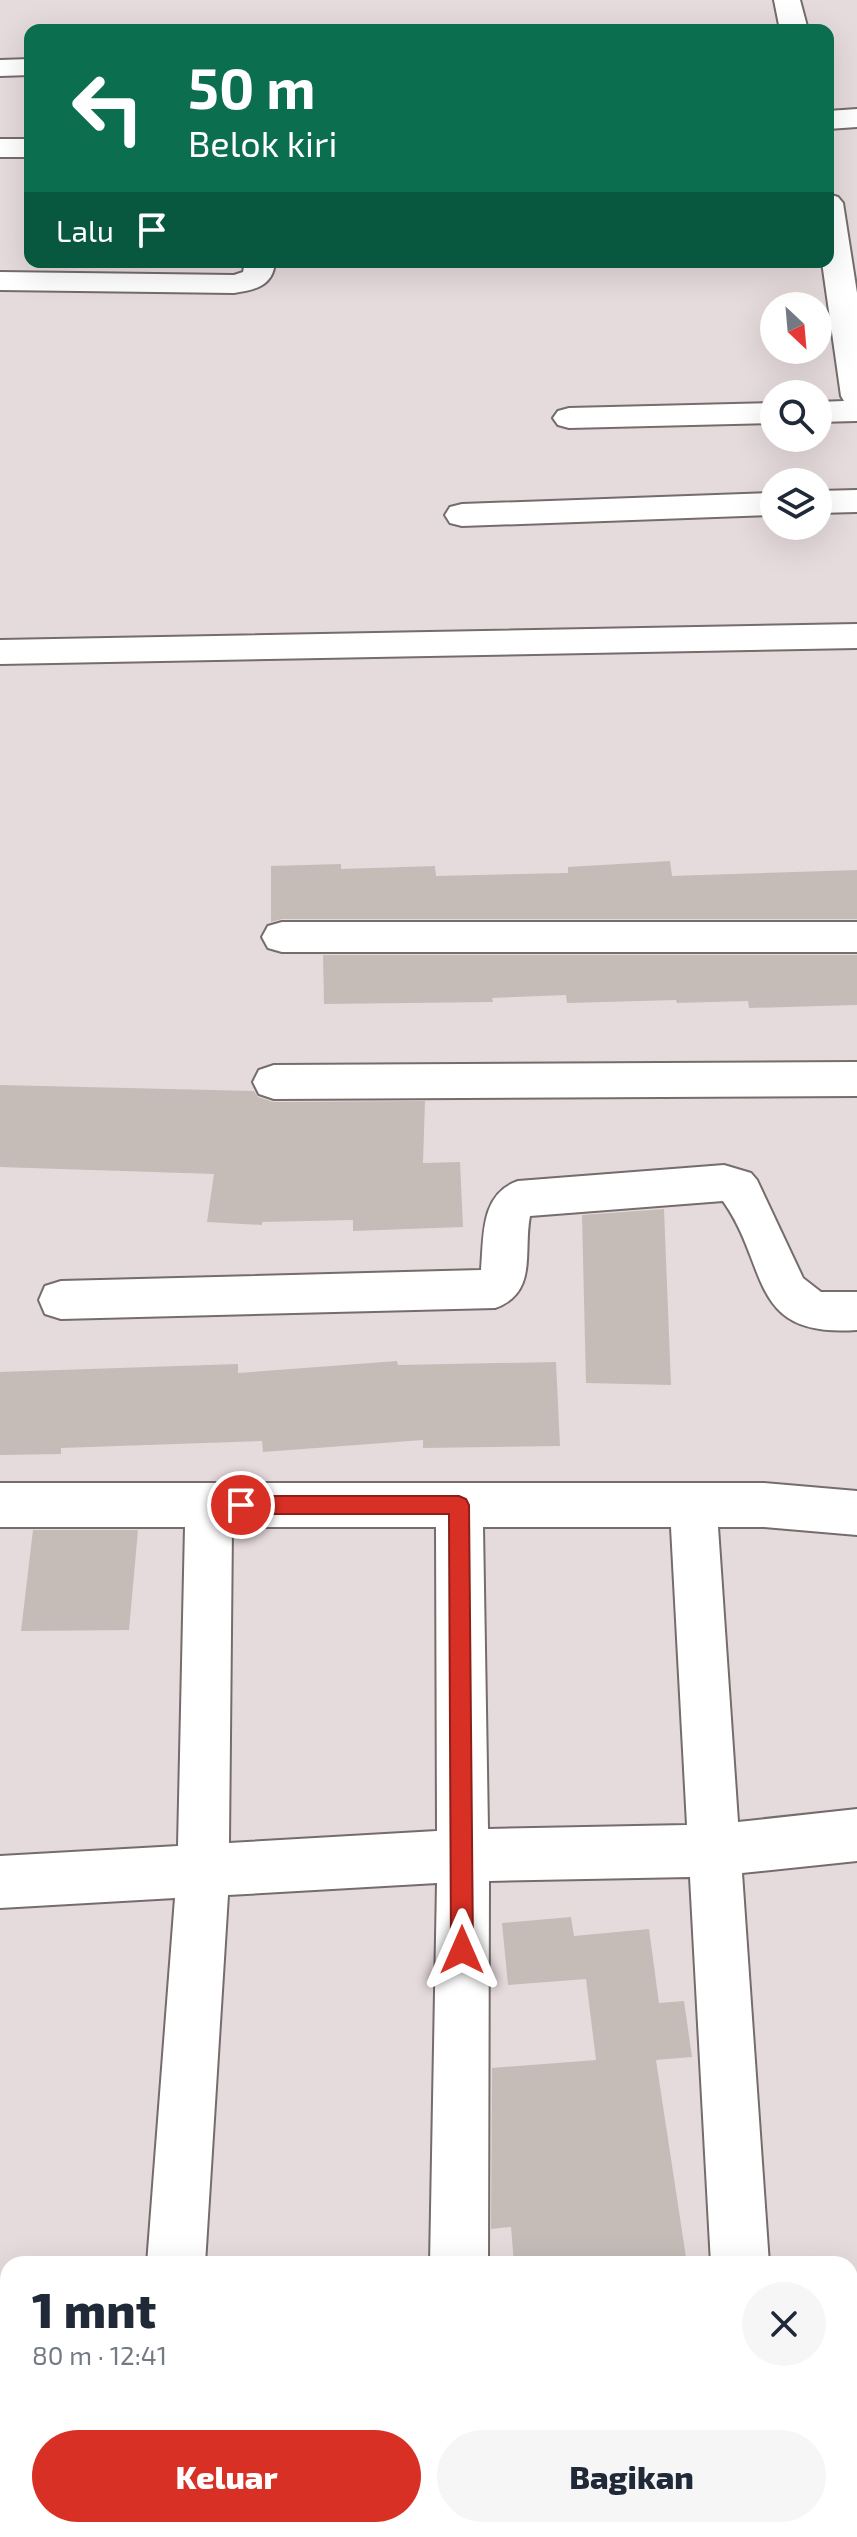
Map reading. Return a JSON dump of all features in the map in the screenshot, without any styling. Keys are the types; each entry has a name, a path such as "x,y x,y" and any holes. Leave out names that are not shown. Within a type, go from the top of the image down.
{"street":[{"path":"787,0 793,24"},
{"path":"0,68 24,67"},
{"path":"834,120 857,118"},
{"path":"0,148 24,148"},
{"path":"834,243 857,396"},
{"path":"0,281 234,284 255,279 260,268"},
{"path":"832,412 857,411"},
{"path":"569,418 760,413"},
{"path":"832,502 857,501"},
{"path":"462,515 760,504"},
{"path":"0,652 857,636"},
{"path":"282,937 857,937"},
{"path":"274,1082 857,1079"},
{"path":"61,1300 495,1289 502,1282 508,1213 518,1199 724,1183 736,1186 742,1193 787,1291 807,1309 822,1313 857,1311"},
{"path":"0,1505 764,1505 857,1513"},
{"path":"177,2256 203,1872 209,1505"},
{"path":"459,1505 463,1856 459,2256"},
{"path":"693,1506 739,2256"},
{"path":"0,1882 463,1856 714,1850 857,1835"}],"building":[{"path":"670,861 672,876 857,870 857,919 282,919 271,922 271,866 341,864 341,869 435,866 436,876 568,873 568,867"},
{"path":"323,955 857,955 857,1005 749,1008 748,1001 677,1003 676,1000 567,1003 566,995 492,998 493,1002 324,1004"},
{"path":"0,1085 254,1091 258,1097 274,1102 425,1101 423,1163 460,1162 463,1227 353,1231 353,1220 262,1222 262,1225 207,1222 214,1174 0,1167"},
{"path":"664,1209 671,1385 586,1383 582,1215"},
{"path":"397,1361 398,1365 556,1362 560,1446 423,1448 423,1440 263,1452 262,1441 61,1448 61,1454 0,1455 0,1372 238,1364 238,1373"},
{"path":"33,1530 138,1530 129,1630 21,1631"},
{"path":"571,1917 574,1936 649,1929 659,2003 684,2001 692,2057 656,2060 686,2256 513,2256 511,2227 491,2229 492,2068 596,2060 586,1979 508,1985 502,1923"}],"route":[{"path":"241,1505 459,1505 462,1950"}]}
